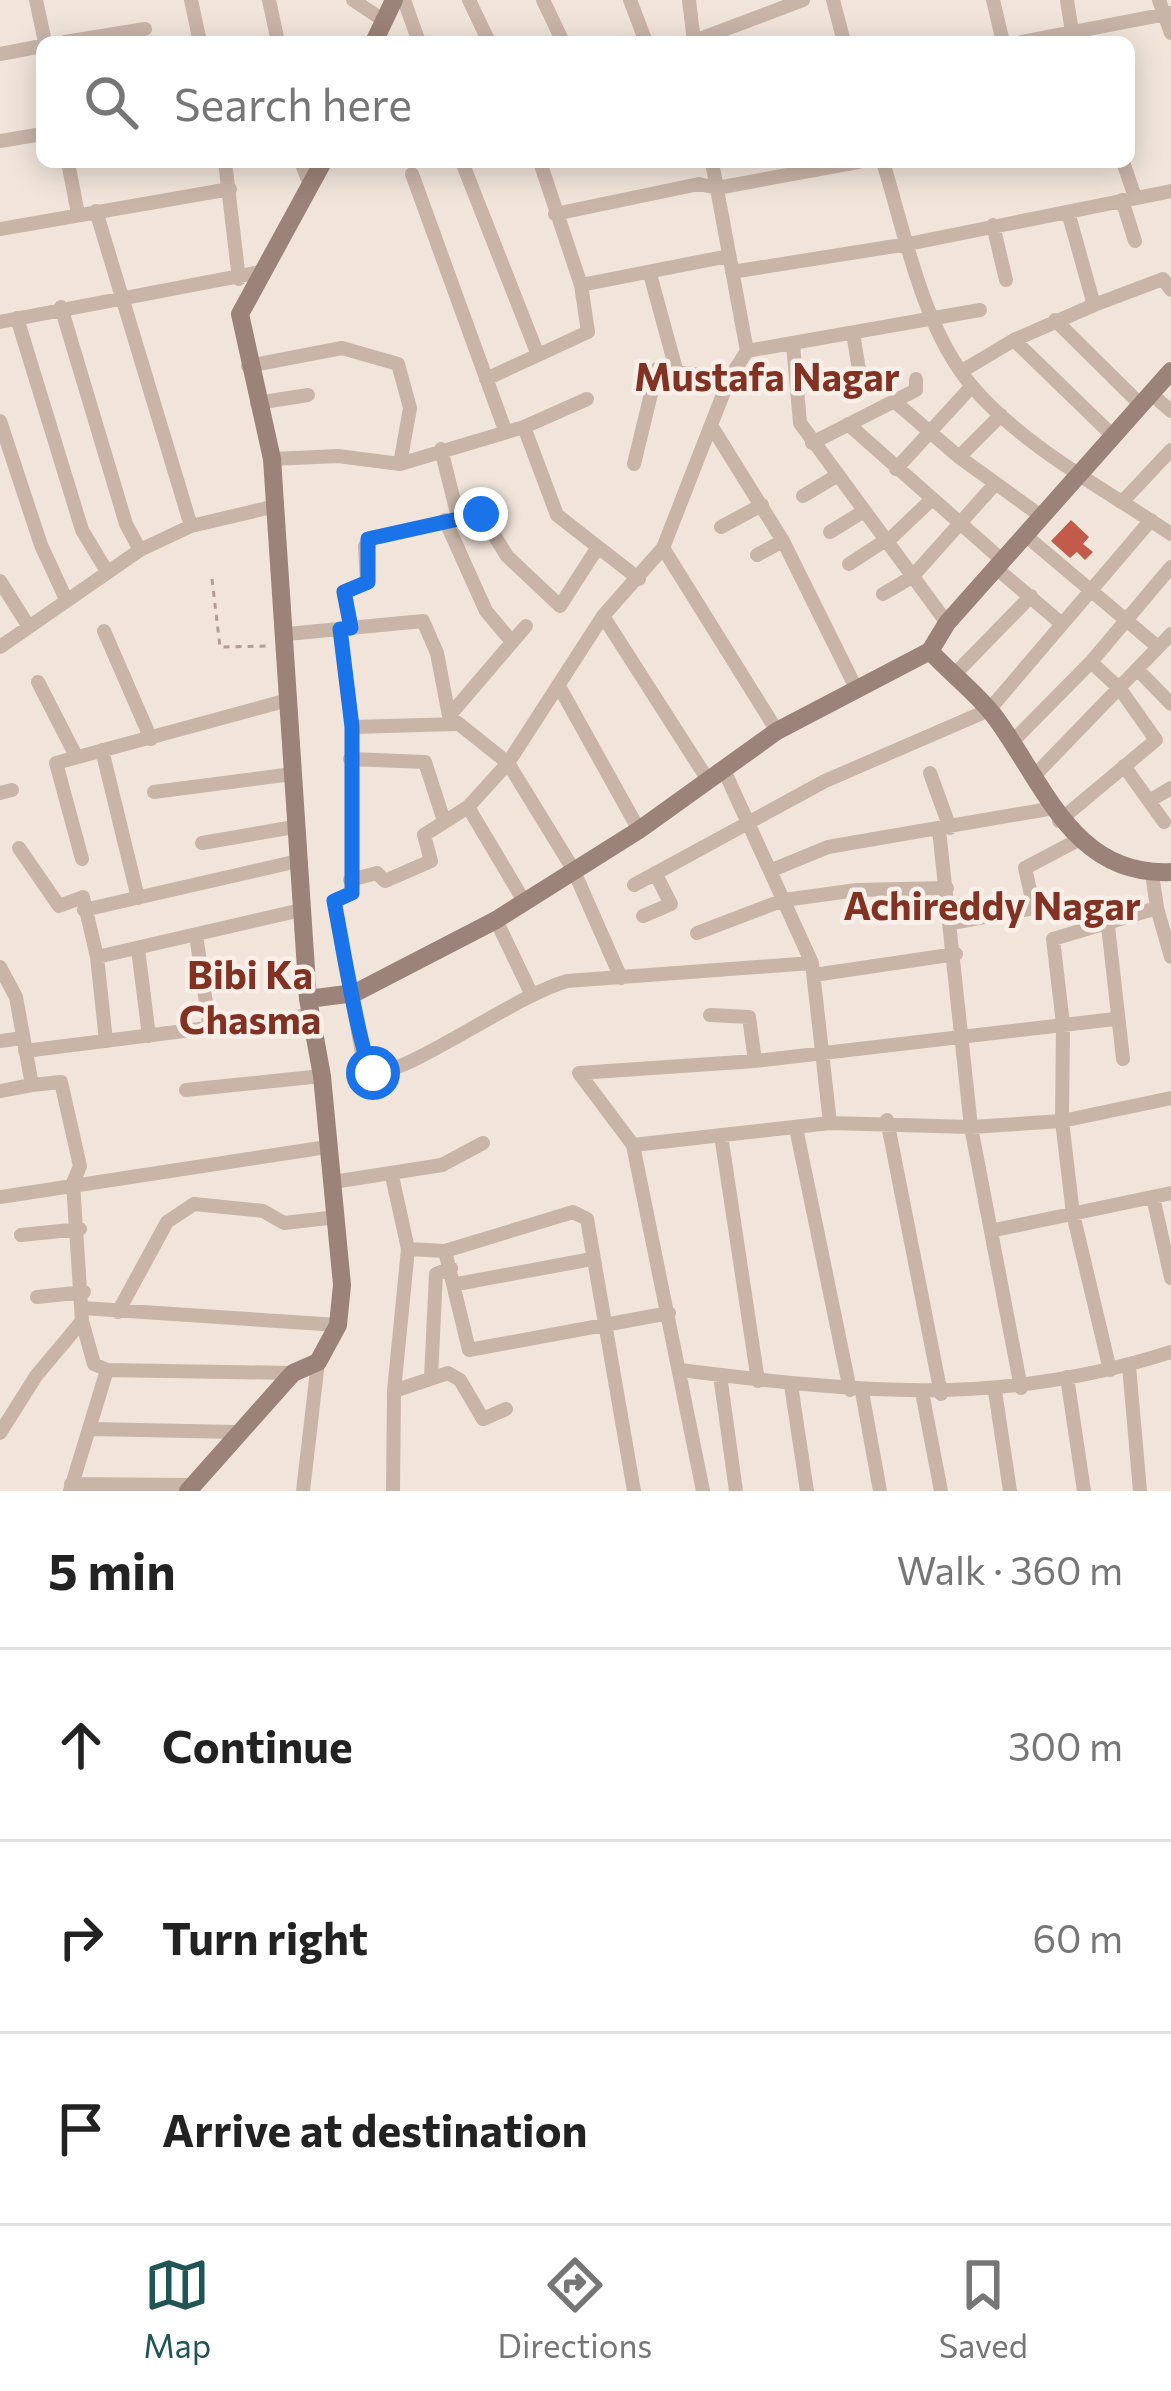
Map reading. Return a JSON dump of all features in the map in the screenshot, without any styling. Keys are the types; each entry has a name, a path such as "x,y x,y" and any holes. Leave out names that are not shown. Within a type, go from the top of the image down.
{"street":[{"path":"36,0 42,36"},
{"path":"190,0 199,36"},
{"path":"269,0 277,36"},
{"path":"353,0 383,20"},
{"path":"376,36 394,0"},
{"path":"404,0 416,36"},
{"path":"470,0 486,36"},
{"path":"543,0 560,36"},
{"path":"630,0 644,36"},
{"path":"689,0 693,36"},
{"path":"710,36 803,0"},
{"path":"833,0 842,36"},
{"path":"992,0 1001,36"},
{"path":"1067,0 1072,32"},
{"path":"1052,36 1165,9 1171,33"},
{"path":"99,36 145,28"},
{"path":"0,54 36,46"},
{"path":"0,141 36,135"},
{"path":"69,168 78,214"},
{"path":"226,168 239,279"},
{"path":"303,168 310,184"},
{"path":"303,1491 317,1362 338,1325 342,1285 322,1076 309,1007 272,459 240,314 319,168"},
{"path":"464,168 538,355"},
{"path":"485,380 588,332 581,286 542,168"},
{"path":"350,880 376,873 385,881 431,861 423,838 468,807 508,763 603,616 663,548 729,379 747,351 713,168"},
{"path":"555,214 699,184 717,188 825,168"},
{"path":"885,168 935,319 972,386 1000,415 1171,534"},
{"path":"1124,168 1135,241"},
{"path":"412,174 505,430"},
{"path":"0,229 230,189"},
{"path":"581,286 908,244 1171,191"},
{"path":"96,211 191,526"},
{"path":"1068,212 1094,304"},
{"path":"993,224 1006,280"},
{"path":"0,322 260,272"},
{"path":"650,274 677,373"},
{"path":"962,371 1014,340 1094,304 1162,280 1171,290"},
{"path":"61,308 126,524 140,550"},
{"path":"747,351 980,310"},
{"path":"17,318 82,530 106,570"},
{"path":"1055,320 1145,399 1171,411"},
{"path":"853,333 860,376"},
{"path":"1014,340 1112,435"},
{"path":"793,344 799,416 812,443 947,623"},
{"path":"248,366 342,348 398,364 410,408 400,464"},
{"path":"634,464 657,369 729,379"},
{"path":"0,1041 106,1041 209,1030 309,1007 355,993 496,920 639,830 777,731 930,651 947,623 1171,371"},
{"path":"812,443 916,390 916,379"},
{"path":"896,470 972,386"},
{"path":"256,403 308,395"},
{"path":"272,459 338,456 400,464 524,427 587,399"},
{"path":"893,401 959,458 1041,516"},
{"path":"959,458 1000,415"},
{"path":"0,421 41,545 65,597"},
{"path":"848,424 1062,624"},
{"path":"524,427 557,515 639,580"},
{"path":"712,427 783,541 856,688"},
{"path":"441,449 451,518 486,611 512,642"},
{"path":"1124,501 1171,450"},
{"path":"803,496 838,475"},
{"path":"884,594 912,577 994,484"},
{"path":"849,563 886,541 932,499"},
{"path":"721,527 762,505"},
{"path":"0,647 65,597 140,550 191,526 276,506"},
{"path":"830,532 864,511"},
{"path":"596,550 560,606 507,556 481,514 366,542 368,582 344,592 352,727 350,897 334,901 355,993 364,1064 375,1074 398,1067 530,992 567,981 813,969 956,954"},
{"path":"634,885 825,781 989,710 1150,520"},
{"path":"1025,535 1158,647"},
{"path":"757,555 783,541"},
{"path":"663,548 777,731"},
{"path":"1013,741 1091,662 1171,567"},
{"path":"0,581 29,627"},
{"path":"953,676 1031,596"},
{"path":"603,616 753,823 813,969 830,1123"},
{"path":"287,640 346,628 423,621 437,652 453,720 508,763 573,869 621,978"},
{"path":"352,727 453,720 526,626"},
{"path":"104,631 151,739"},
{"path":"1037,773 1171,634"},
{"path":"930,651 989,710 1037,773 1056,814 1078,841 1108,861 1162,872 1157,908 1171,957"},
{"path":"1091,662 1120,688 1156,740"},
{"path":"1139,671 1171,704"},
{"path":"38,682 75,754"},
{"path":"560,688 639,830"},
{"path":"82,860 56,763 75,754 151,739 288,700"},
{"path":"772,870 828,848 1056,814 1171,729"},
{"path":"102,750 138,898"},
{"path":"350,759 425,762 445,821"},
{"path":"1124,766 1163,822"},
{"path":"930,773 945,829 946,888 971,1126 995,1230 1021,1388"},
{"path":"154,792 292,774"},
{"path":"1149,801 1171,788"},
{"path":"468,807 524,901"},
{"path":"202,843 295,827"},
{"path":"952,923 1034,908 1025,868 1078,841"},
{"path":"19,848 58,906 82,897 97,957 106,1041"},
{"path":"84,910 298,861"},
{"path":"643,916 671,904 655,873"},
{"path":"698,933 784,900 857,890 946,888"},
{"path":"1110,1370 1073,1214 1062,1121 1063,1024 1054,939 1157,908"},
{"path":"97,957 301,910"},
{"path":"496,920 530,992"},
{"path":"1108,926 1123,1059"},
{"path":"196,934 209,1030"},
{"path":"138,949 148,1036"},
{"path":"0,967 16,997 32,1085"},
{"path":"710,1015 749,1017 755,1061"},
{"path":"703,1491 633,1145 579,1073 755,1061 1115,1019"},
{"path":"186,1090 322,1076"},
{"path":"0,1091 61,1082 80,1166 73,1183 83,1307 94,1364 107,1370 293,1373"},
{"path":"633,1145 830,1123 886,1120 971,1126 1062,1121 1171,1098"},
{"path":"886,1120 941,1394"},
{"path":"796,1128 880,1491"},
{"path":"721,1135 758,1381"},
{"path":"333,1181 442,1166 483,1144"},
{"path":"0,1197 327,1147"},
{"path":"392,1176 408,1249 394,1391 393,1491"},
{"path":"995,1230 1171,1192"},
{"path":"1153,1197 1171,1278"},
{"path":"118,1312 167,1222 194,1204 263,1211 284,1223 337,1217"},
{"path":"408,1249 445,1251 573,1212 587,1219 634,1491"},
{"path":"21,1235 80,1229"},
{"path":"445,1251 457,1283 469,1350 668,1313"},
{"path":"457,1283 592,1259"},
{"path":"431,1376 436,1274 451,1268"},
{"path":"37,1298 118,1312 338,1325"},
{"path":"0,1433 83,1307"},
{"path":"680,1370 856,1391 941,1394 1021,1388 1129,1366 1171,1352"},
{"path":"107,1370 92,1430 70,1488 189,1488 293,1373 317,1362"},
{"path":"1129,1366 1140,1491"},
{"path":"394,1391 448,1373 460,1380 482,1419 506,1409"},
{"path":"720,1375 736,1491"},
{"path":"1067,1377 1084,1491"},
{"path":"791,1385 807,1491"},
{"path":"994,1391 1010,1491"},
{"path":"922,1392 941,1491"},
{"path":"92,1430 236,1432"}],"path":[{"path":"212,579 220,647 287,640"}],"building":[{"path":"1071,520 1089,537 1083,544 1093,552 1085,560 1077,552 1070,558 1051,541"}],"district":[{"name":"Mustafa Nagar","path":"767,377"},
{"name":"Achireddy Nagar","path":"992,906"},
{"name":"Bibi Ka Chasma","path":"250,998"}],"route":[{"path":"373,1073 364,1064 355,993 334,901 352,893 352,727 340,629 351,628 344,592 368,582 368,539 481,514"}]}
